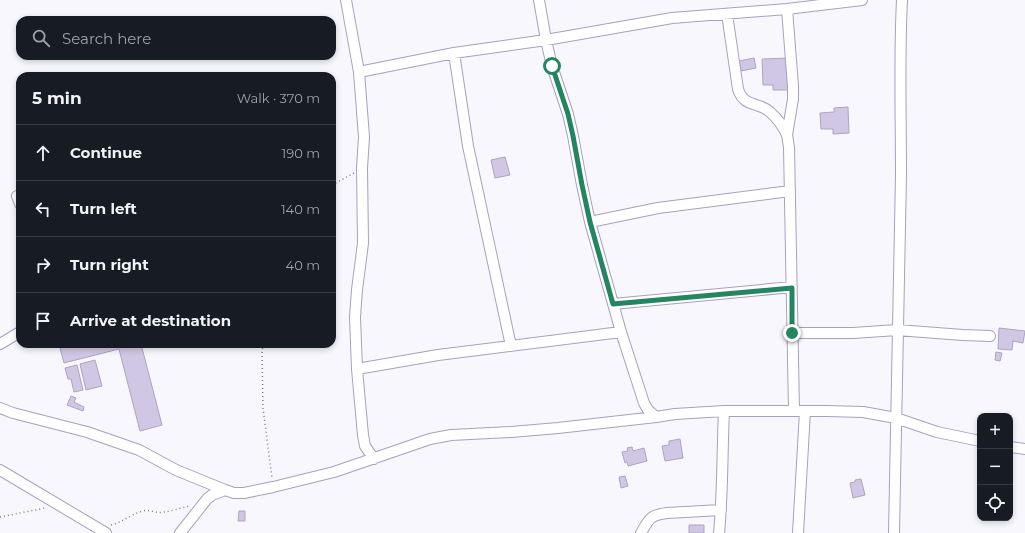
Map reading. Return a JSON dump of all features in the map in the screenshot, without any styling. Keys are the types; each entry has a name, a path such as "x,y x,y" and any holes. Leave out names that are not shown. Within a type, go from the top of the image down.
{"street":[{"path":"346,0 359,72 364,137 362,168 363,244 355,317 357,369 365,446 374,459"},
{"path":"539,0 552,66 566,108 590,222 613,304 644,403 648,410 656,417"},
{"path":"359,72 454,53 546,40 672,18 787,9 862,0"},
{"path":"894,533 901,175 900,36 902,0"},
{"path":"787,9 793,86 793,99 787,135 789,147 794,411"},
{"path":"727,14 740,96 745,101 770,111 787,135"},
{"path":"454,53 468,146 511,346"},
{"path":"590,222 658,208 790,191"},
{"path":"613,304 792,288"},
{"path":"792,333 853,333 897,330 990,336"},
{"path":"357,369 438,355 621,332"},
{"path":"0,344 16,334"},
{"path":"0,408 120,443 139,450 176,470 224,490 244,493 334,472 430,439 451,435 558,428 675,414 724,411 863,412 896,418 938,432 977,440"},
{"path":"719,533 724,411"},
{"path":"798,533 805,411"},
{"path":"1013,448 1025,450"},
{"path":"0,470 60,506 108,529"},
{"path":"180,533 203,503 212,495 224,490"},
{"path":"641,533 652,516 658,514 721,510"}],"path":[{"path":"336,183 362,168"},
{"path":"262,348 263,408 273,487"},
{"path":"108,529 129,516 145,510 152,510 158,513 203,503"},
{"path":"0,516 60,506"}],"building":[{"path":"754,58 756,68 741,71 739,61"},
{"path":"789,58 790,90 773,90 773,85 763,85 762,59"},
{"path":"848,107 849,133 833,134 833,129 821,129 820,113 834,112 834,108"},
{"path":"505,157 510,175 495,178 491,160"},
{"path":"999,328 1025,331 1023,343 1013,341 1012,350 998,349"},
{"path":"60,348 142,348 162,425 140,431 119,349 64,363"},
{"path":"996,352 1002,353 1000,361 995,360"},
{"path":"95,360 102,386 86,390 80,364"},
{"path":"77,365 83,390 74,392 71,379 68,379 65,368"},
{"path":"71,396 76,398 74,402 84,407 83,411 67,405"},
{"path":"680,439 683,458 665,461 662,446 669,445 669,441"},
{"path":"632,447 633,451 644,448 647,461 628,466 627,462 625,463 622,452 628,451 627,448"},
{"path":"625,476 628,486 621,488 619,477"},
{"path":"861,479 865,495 853,498 850,483"},
{"path":"239,511 245,511 245,521 238,521"},
{"path":"689,525 704,525 704,533 689,533"}],"route":[{"path":"552,66 568,114 590,222 613,304 792,288 792,333"}]}
